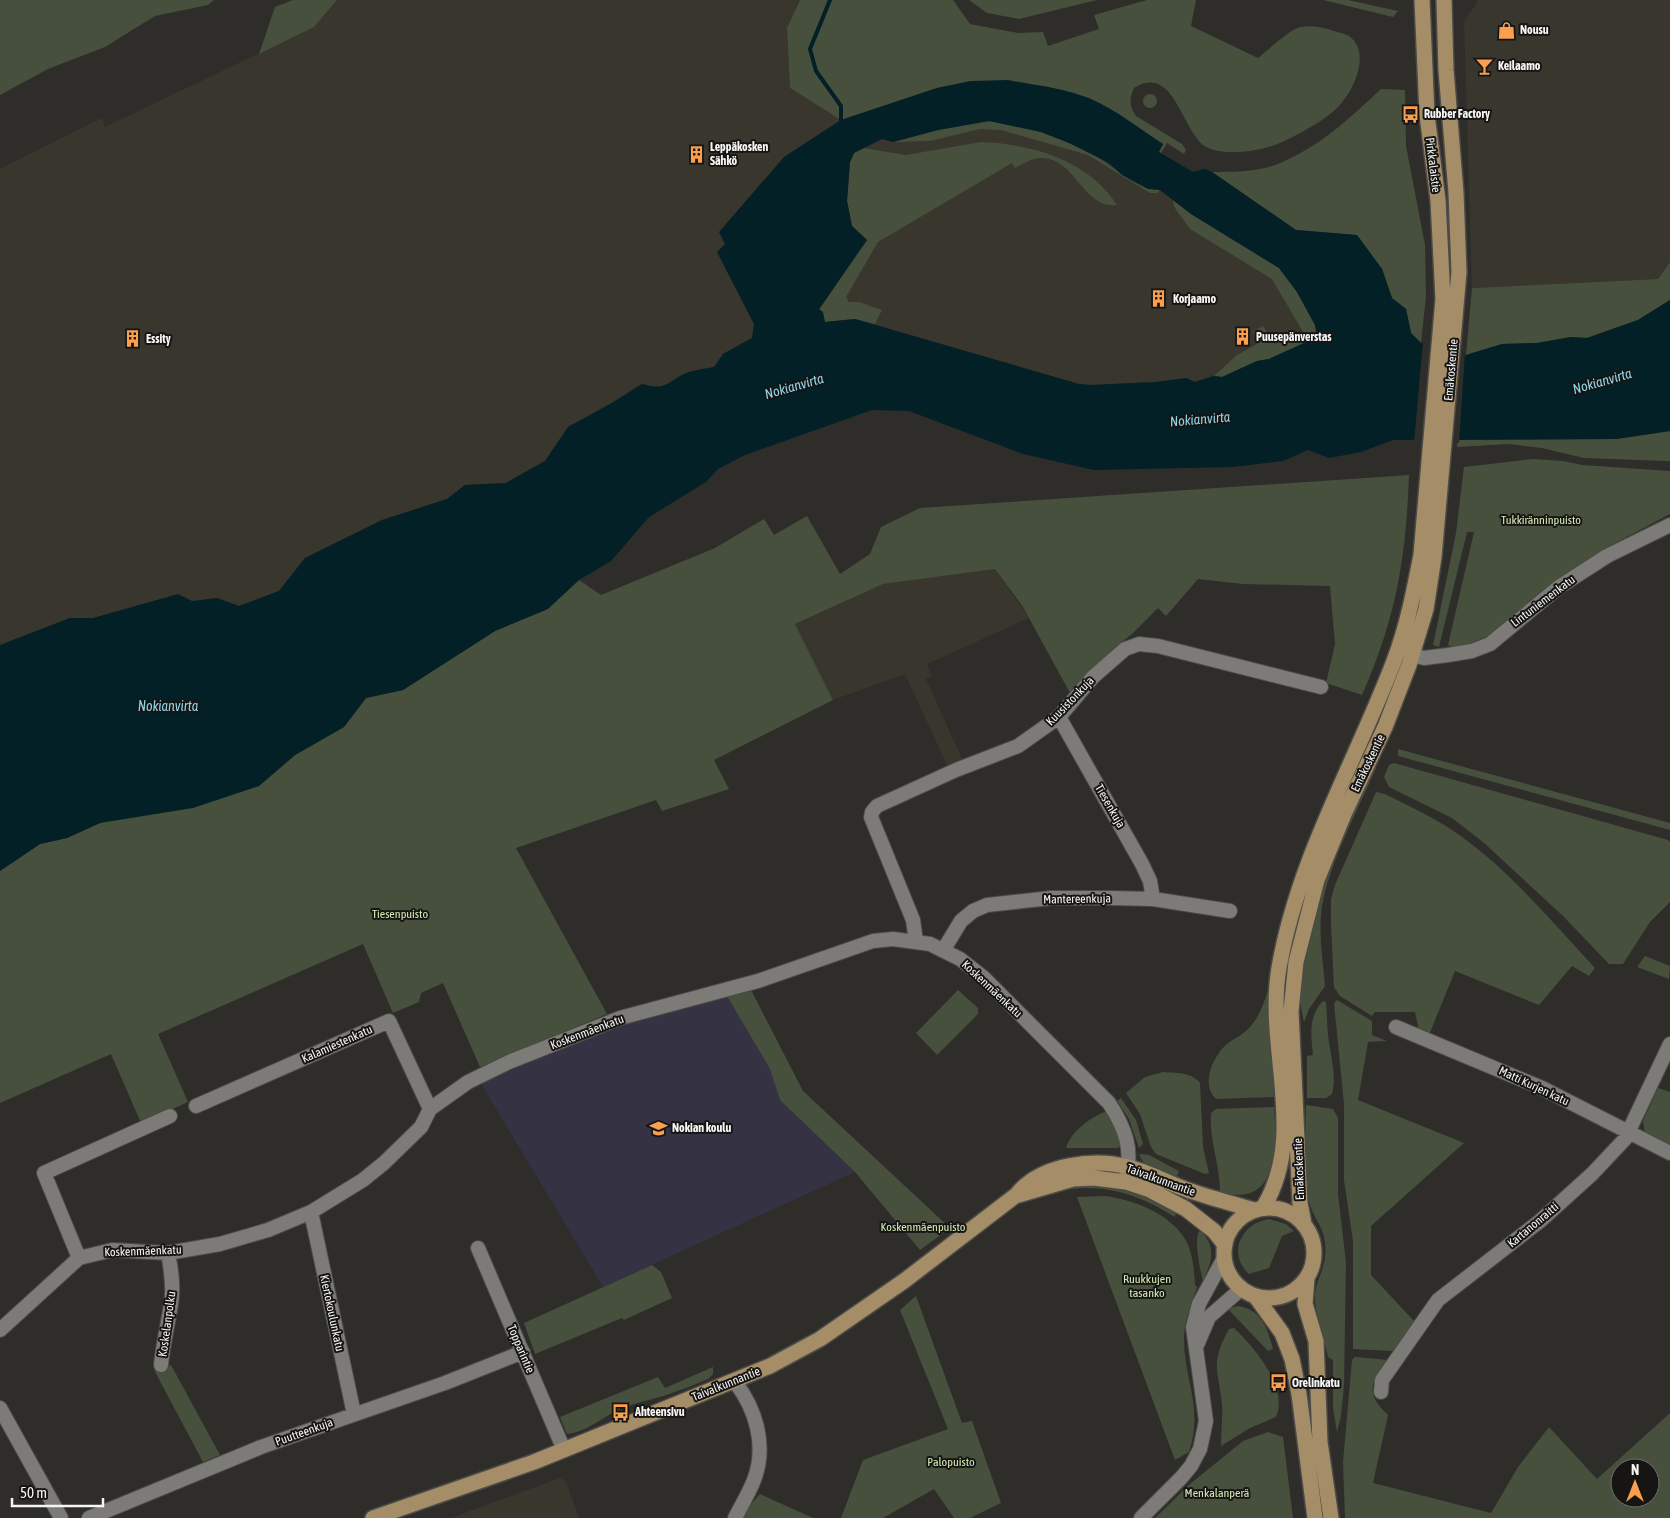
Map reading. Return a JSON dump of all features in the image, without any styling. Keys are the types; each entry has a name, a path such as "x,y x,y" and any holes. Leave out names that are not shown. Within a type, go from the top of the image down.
{"main road":[{"name":"Pirkkalaistie","path":"1422,0 1427,116 1450,299"},
{"name":"Pirkkalaistie","path":"1444,0 1458,219 1450,299"},
{"name":"Emäkoskentie","path":"1304,1224 1300,1203 1291,1011 1294,969 1319,873 1385,727 1412,655 1426,610 1434,556 1435,476 1450,299"},
{"name":"Emäkoskentie","path":"1259,1209 1278,1180 1284,1131 1276,1007 1279,970 1285,936 1320,828 1400,644 1414,596 1435,476"},
{"name":"Taivalkunnantie","path":"373,1518 564,1450 735,1382 820,1338 910,1276 1015,1196 1073,1179 1127,1174 1259,1209"},
{"name":"Taivalkunnantie","path":"1127,1174 1150,1190 1186,1209 1208,1226 1224,1251"},
{"path":"1259,1209 1286,1211 1304,1224 1314,1245 1312,1268 1307,1278 1297,1288 1285,1296 1271,1298 1256,1297 1241,1289 1229,1275 1224,1251 1229,1232 1237,1221 1259,1209"},
{"path":"1307,1278 1306,1304 1316,1341 1320,1442 1331,1518"},
{"path":"1256,1297 1282,1334 1292,1359 1299,1394 1315,1518"}],"street":[{"name":"Lintuniemenkatu","path":"1412,655 1424,658 1448,655 1472,651 1490,644 1560,587 1606,556 1670,525"},
{"name":"Kuusistonkuja","path":"916,941 913,920 871,817 872,812 877,806 956,770 1018,746 1059,717 1113,658 1125,649 1139,644 1158,646 1321,687"},
{"name":"Tiesenkuja","path":"1059,717 1142,864 1150,881 1154,899"},
{"name":"Mantereenkuja","path":"944,949 961,921 973,911 987,905 1051,898 1154,899 1230,911"},
{"name":"Koskenmäenkatu","path":"0,1330 79,1258 112,1250 168,1253 229,1242 268,1230 311,1212 363,1180 384,1163 421,1127 430,1109 468,1082 509,1062 620,1018 758,981 873,941 916,941 944,949 983,977 1109,1103 1126,1133 1130,1151 1127,1174"},
{"name":"Kalamiestenkatu","path":"196,1106 389,1021 430,1109"},
{"name":"Matti Kurjen katu","path":"1396,1027 1534,1084 1670,1153"},
{"name":"Kartanonraitti","path":"1381,1392 1382,1380 1438,1300 1542,1220 1592,1174 1630,1133 1670,1044"},
{"path":"79,1258 44,1173 170,1116"},
{"name":"Kiertokoulunkatu","path":"311,1212 354,1414"},
{"name":"Topparintie","path":"478,1248 564,1450"},
{"path":"1141,1518 1181,1478 1191,1466 1200,1449 1206,1421 1193,1327 1195,1316 1224,1251"},
{"name":"Koskelanpolku","path":"161,1365 162,1344 172,1303 172,1280 168,1253"},
{"path":"1196,1345 1209,1317 1241,1289"},
{"name":"Puutteenkuja","path":"89,1518 185,1476 445,1383 523,1352"},
{"path":"734,1518 754,1480 759,1441 748,1399 735,1382"},
{"path":"0,1408 61,1518"}],"shaded area":[{"path":"337,0 800,0 787,28 790,88 841,120 784,157 725,245 717,252 754,324 752,338 723,354 714,367 684,374 667,386 655,387 642,384 568,427 545,461 506,483 465,485 447,499 382,520 305,558 279,591 239,606 217,598 93,618 70,618 0,645 0,169 102,118 105,127 314,27"},
{"path":"1477,0 1670,0 1670,262 1658,279 1472,288 1464,21 1477,3"},
{"path":"973,122 1041,132 1160,190 1279,268 1315,325 1299,347 1194,382 1186,378 1156,382 1090,385 1079,384 855,319 824,322 852,226 854,153 882,139 893,142"},
{"path":"995,569 1029,618 927,664 932,676 926,679 962,759 947,765 905,674 833,700 795,624 883,584"},
{"name":"Nokian koulu","path":"727,996 770,1069 780,1100 855,1172 603,1287 481,1084 550,1052 622,1024"},
{"path":"560,1478 566,1481 579,1518 451,1518"}],"green space":[{"path":"0,0 214,0 208,5 155,16 105,47 48,69 0,95"},
{"path":"293,0 337,0 314,27 259,54 275,7"},
{"path":"800,0 953,0 970,24 1018,33 1043,32 1048,46 1099,29 1094,15 1147,0 1196,0 1191,26 1258,58 1296,29 1305,26 1316,27 1349,36 1359,50 1359,68 1348,94 1331,113 1280,143 1252,151 1220,151 1203,145 1195,136 1175,101 1167,91 1158,84 1147,83 1134,88 1131,96 1131,106 1136,116 1182,144 1186,150 1184,154 1167,143 1161,153 1158,152 1163,144 1089,98 1049,87 971,81 937,88 841,120 790,88 787,28"},
{"path":"969,0 1097,0 1019,19 987,13"},
{"path":"1323,0 1348,0 1398,11 1393,17"},
{"path":"1381,89 1405,90 1406,146 1425,245 1426,296 1421,343 1411,333 1406,309 1392,298 1382,269 1357,235 1296,230 1212,172 1262,169 1293,157 1307,150 1333,131"},
{"path":"1147,94 1153,94 1157,101 1153,108 1147,108 1143,104 1143,98"},
{"path":"989,121 1028,128 1065,141 1098,157 1140,185 1160,190 1157,193 1150,193 1088,155 1001,130 980,129 930,141 893,142 938,130"},
{"path":"981,142 1020,146 1057,157 1091,176 1105,189 1117,205 1105,204 1096,199 1062,165 1052,160 1037,158 1015,168 1012,163 878,242 846,297 849,302 859,302 882,310 875,324 855,319 824,322 819,310 867,240 852,226 847,201 850,162 854,153 863,148 906,155"},
{"path":"1173,200 1191,214 1279,268 1297,292 1315,325 1318,337 1222,377 1214,376 1237,355 1259,343 1253,332 1263,326 1275,344 1303,332 1272,279 1190,229 1174,207"},
{"path":"1670,262 1670,300 1638,320 1587,338 1571,337 1537,343 1502,344 1466,355 1472,288 1658,279"},
{"path":"1670,431 1670,461 1584,458 1542,448 1508,444 1457,447 1457,440 1616,439"},
{"name":"Tukkiränninpuisto","path":"1533,459 1563,461 1582,465 1670,471 1670,514 1602,550 1488,636 1456,649 1448,645 1474,532 1467,532 1439,647 1433,645 1456,533 1464,467"},
{"name":"Tiesenpuisto","path":"1409,475 1405,534 1397,588 1383,640 1362,695 1326,683 1335,644 1330,586 1243,584 1198,579 1166,616 1158,608 1132,634 1114,648 1070,693 1023,607 995,569 883,584 795,624 833,700 714,760 729,789 662,811 656,800 516,848 607,1014 480,1067 443,983 421,993 419,1002 393,1013 363,944 158,1034 188,1102 141,1123 111,1054 0,1103 0,871 40,844 67,838 100,823 259,786 295,755 344,727 366,698 403,690 495,631 547,609 579,580 601,595 715,548 764,519 774,535 807,516 840,574 870,554 881,527 920,508"},
{"path":"1398,749 1670,823 1670,830 1398,756"},
{"path":"1375,759 1376,768 1336,859 1324,896 1320,932 1325,986 1309,1009 1304,1022 1300,991 1302,958 1310,924 1320,889"},
{"path":"1394,763 1668,840 1670,842 1670,902 1650,922 1623,964 1609,964 1563,916 1483,842 1452,818 1389,787 1384,777 1389,765"},
{"path":"1376,792 1385,794 1446,826 1507,874 1595,968 1589,976 1572,966 1539,1005 1455,971 1429,1035 1419,1031 1415,1012 1375,1012 1372,1016 1340,996 1334,987 1331,899 1335,885"},
{"path":"1645,956 1670,966 1669,979 1637,967"},
{"name":"Koskenmäenpuisto","path":"751,990 803,1091 950,1228 920,1250 855,1172 780,1100 770,1069 727,996"},
{"path":"958,990 978,1008 978,1014 937,1055 916,1033"},
{"path":"1268,990 1274,1097 1216,1099 1211,1093 1209,1086 1210,1070 1213,1063 1227,1044 1244,1033 1253,1024 1261,1010"},
{"path":"1337,1000 1372,1021 1372,1035 1387,1041 1368,1042 1358,1100 1464,1143 1371,1226 1371,1275 1415,1322 1393,1351 1353,1349 1353,1241 1344,1180 1344,1104 1334,1003"},
{"path":"1323,1001 1326,1002 1333,1072 1332,1094 1326,1098 1307,1098 1307,1056 1313,1055 1311,1033 1313,1019"},
{"path":"1163,1072 1188,1075 1197,1079 1200,1083 1203,1147 1209,1173 1205,1174 1156,1154 1151,1147 1140,1114 1126,1093 1145,1077"},
{"path":"1658,1088 1670,1092 1670,1146 1645,1134 1643,1121"},
{"path":"1121,1098 1136,1120 1143,1144 1139,1148 1129,1119 1117,1101"},
{"path":"1306,1105 1333,1109 1338,1118 1338,1194 1346,1262 1344,1385 1341,1416 1337,1432 1333,1408 1333,1360 1328,1357 1315,1304 1317,1285 1325,1259 1325,1251 1324,1237 1311,1206 1307,1189 1305,1165"},
{"path":"1274,1107 1274,1156 1264,1183 1254,1191 1239,1195 1220,1192 1211,1113 1216,1109"},
{"path":"1107,1111 1114,1120 1121,1145 1118,1148 1066,1148 1072,1136 1082,1125"},
{"path":"1139,1154 1149,1155 1179,1171 1177,1176 1149,1167"},
{"path":"1084,1183 1137,1190 1176,1212 1175,1217 1151,1203 1113,1190 1100,1188 1072,1189 1072,1184"},
{"name":"Ruukkujen tasanko","path":"1105,1196 1150,1209 1170,1222 1188,1244 1194,1268 1195,1285 1197,1287 1187,1317 1184,1336 1186,1366 1194,1406 1194,1421 1189,1452 1175,1460 1077,1197"},
{"path":"1269,1219 1286,1224 1294,1231 1282,1236 1269,1268 1249,1274 1242,1266 1239,1258 1240,1240 1251,1226"},
{"path":"1200,1230 1211,1248 1209,1267 1203,1281 1197,1246"},
{"path":"652,1265 661,1272 672,1298 624,1320 622,1318 535,1354 524,1323"},
{"name":"Palopuisto","path":"916,1296 962,1423 972,1421 1001,1503 970,1518 954,1518 934,1489 883,1518 841,1518 863,1460 948,1429 900,1310"},
{"path":"1238,1306 1252,1311 1258,1316 1266,1327 1273,1349 1268,1351 1228,1309"},
{"path":"1234,1328 1251,1346 1267,1368 1278,1393 1279,1405 1276,1417 1250,1428 1221,1446 1222,1409 1217,1359 1229,1329"},
{"path":"1355,1357 1388,1360 1377,1374 1373,1388 1376,1400 1388,1415 1373,1483 1491,1513 1518,1467 1549,1427 1597,1479 1610,1467 1610,1508 1660,1508 1660,1458 1620,1458 1670,1413 1670,1518 1345,1518 1343,1462 1352,1360"},
{"path":"171,1365 220,1455 203,1462 154,1370"},
{"path":"713,1367 713,1374 708,1379 658,1398 623,1408 593,1425 574,1433 567,1434 560,1417 658,1377 665,1388"},
{"name":"Menkalanperä","path":"1268,1432 1283,1437 1293,1518 1155,1518 1190,1484 1243,1441"},
{"path":"760,1494 813,1518 742,1518 745,1511"}],"water":[{"name":"Nokianvirta","path":"1008,80 1060,89 1081,95 1119,114 1163,144 1159,152 1193,172 1204,169 1212,172 1296,230 1357,235 1382,269 1392,298 1406,309 1411,333 1421,343 1466,355 1502,344 1537,343 1571,337 1587,338 1638,320 1670,300 1670,431 1616,439 1393,440 1361,452 1329,458 1308,450 1283,461 1233,467 1094,470 1023,454 909,411 872,410 745,455 718,469 706,482 649,517 611,561 579,580 548,609 495,631 403,690 366,698 344,727 295,755 259,786 193,808 100,823 67,838 40,844 0,871 0,645 70,618 93,618 178,594 192,601 217,598 239,606 279,591 305,558 382,520 447,499 465,485 506,483 545,461 568,427 642,384 655,387 664,386 686,373 714,367 723,354 752,338 754,324 717,252 725,244 719,232 784,157 841,120 937,88 971,81","holes":["989,121 1041,132 1069,143 1109,163 1122,175 1148,189 1160,190 1191,214 1279,268 1297,292 1315,325 1317,337 1269,359 1257,361 1222,377 1214,376 1195,382 1186,378 1156,382 1090,385 1079,384 855,319 825,322 823,312 819,309 867,240 852,226 847,201 850,162 854,153 882,139 893,142 938,130"]}],"pier":[{"path":"1423,341 1465,352 1459,443 1414,443"}],"waterway":[{"path":"830,0 810,49 816,71 841,106 841,125"}],"place":[{"name":"Nousu","path":"1506,30"},
{"name":"Keilaamo","path":"1484,66"},
{"name":"Rubber Factory","path":"1410,114"},
{"name":"Leppäkosken Sähkö","path":"696,154"},
{"name":"Korjaamo","path":"1159,299"},
{"name":"Puusepänverstas","path":"1242,337"},
{"name":"Essity","path":"132,339"},
{"name":"Nokian koulu","path":"658,1128"},
{"name":"Orelinkatu","path":"1278,1383"},
{"name":"Ahteensivu","path":"621,1412"}]}
